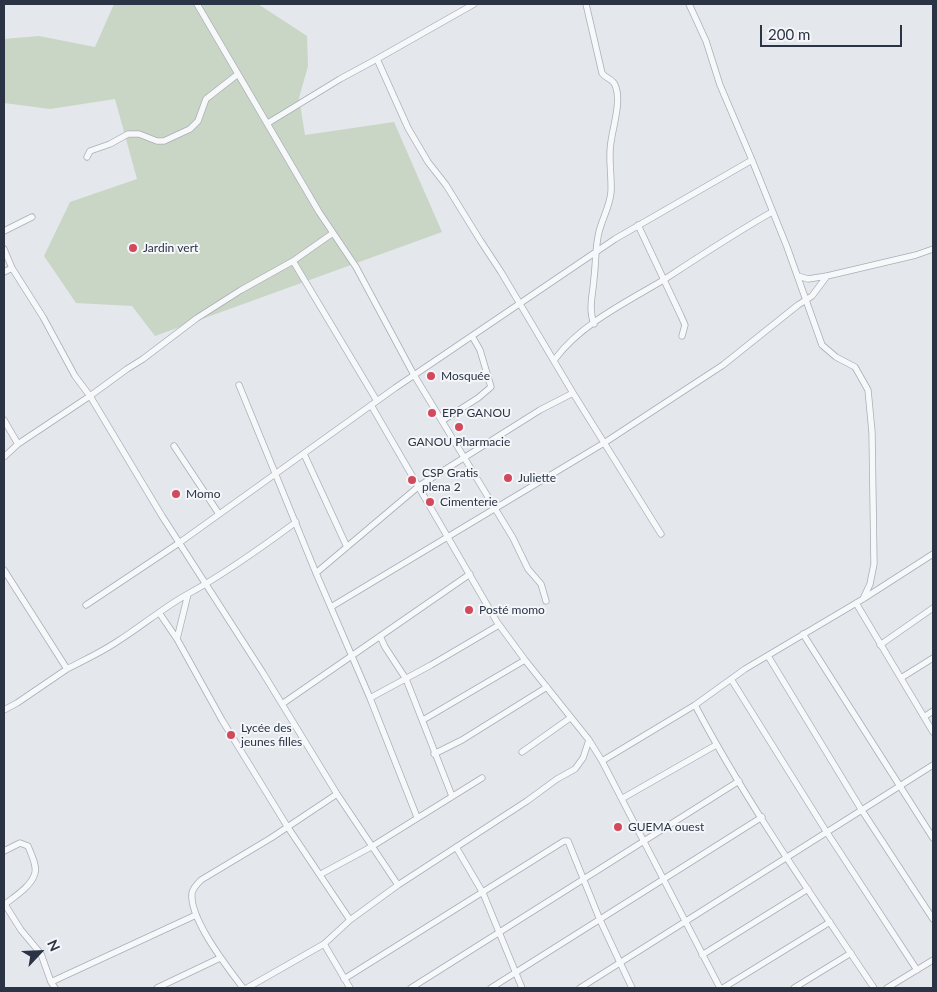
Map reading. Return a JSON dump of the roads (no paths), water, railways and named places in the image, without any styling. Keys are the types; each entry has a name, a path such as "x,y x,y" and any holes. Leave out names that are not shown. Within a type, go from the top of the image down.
{"street":[{"path":"197,4 319,212 356,267 414,375 514,538 528,569 541,584 546,601"},
{"path":"268,123 340,79 474,4"},
{"path":"586,4 602,73 605,78 612,80 616,91 616,113 610,144 611,192 595,252 590,306 594,324"},
{"path":"689,4 706,41 720,85 798,276 824,348 855,367 868,390 872,439 874,564 870,584 863,599"},
{"path":"377,59 408,128 424,155 446,186 555,359 573,393 661,534"},
{"path":"87,157 90,151 110,144 128,134 140,134 157,141 164,141 190,129 198,121 206,99 238,74"},
{"path":"86,606 179,543 377,400 595,252 638,225 752,160"},
{"path":"555,359 568,343 639,293 772,212"},
{"path":"4,231 32,217"},
{"path":"638,225 684,325 682,336"},
{"path":"4,457 18,444 90,396 121,372 143,360 197,318 293,260 333,233"},
{"path":"4,249 12,268 43,317 75,376 90,396 179,543 337,794 398,885"},
{"path":"798,276 808,279 827,276 916,255 933,249"},
{"path":"293,260 377,400"},
{"path":"4,272 12,268"},
{"path":"331,607 604,443 723,365 812,296 827,276"},
{"path":"445,419 478,398 491,387 480,350 472,336"},
{"path":"239,385 316,574 370,698 417,817"},
{"path":"316,574 419,486 540,410 573,393"},
{"path":"371,405 499,625 588,740 602,761 686,920 702,955 721,988 830,922"},
{"path":"4,420 18,444"},
{"path":"174,446 219,514"},
{"path":"304,454 347,547"},
{"path":"4,710 67,669 117,642 160,614 173,602 207,585 248,558 296,522"},
{"path":"602,761 695,705 731,679 933,554"},
{"path":"4,570 67,669"},
{"path":"282,704 470,574"},
{"path":"177,639 188,594"},
{"path":"856,603 933,732"},
{"path":"880,645 933,608"},
{"path":"160,614 177,639 222,720 287,826 321,874 350,920"},
{"path":"370,698 499,625"},
{"path":"802,634 933,838"},
{"path":"380,636 406,679 452,796"},
{"path":"768,656 933,920"},
{"path":"902,678 933,658"},
{"path":"423,720 525,660"},
{"path":"731,679 826,831 917,970"},
{"path":"434,754 462,740 547,687"},
{"path":"695,705 716,745 871,987"},
{"path":"924,717 933,711"},
{"path":"522,752 570,718"},
{"path":"247,988 324,944 350,920 398,885 527,801 557,779 575,769 583,758 588,740"},
{"path":"622,798 716,745"},
{"path":"580,988 786,856 933,765"},
{"path":"321,874 371,847 482,778"},
{"path":"412,988 739,781"},
{"path":"243,988 220,958 196,915 192,894 195,886 201,880 271,838 337,794"},
{"path":"492,988 762,817"},
{"path":"344,979 564,841 568,841 585,878 600,920 632,988"},
{"path":"4,851 20,843 28,846 33,857 36,872 29,883 4,904 21,930 42,954 51,982 56,988"},
{"path":"456,847 483,893 522,988"},
{"path":"702,955 808,889"},
{"path":"51,982 196,915"},
{"path":"324,944 350,988"},
{"path":"794,988 850,953"},
{"path":"158,988 220,958"},
{"path":"887,988 933,960"}],"place":[{"name":"Jardin vert","path":"133,248"},
{"name":"Mosquée","path":"431,376"},
{"name":"EPP GANOU","path":"432,413"},
{"name":"GANOU Pharmacie","path":"459,427"},
{"name":"Juliette","path":"508,478"},
{"name":"CSP Gratis plena 2","path":"412,480"},
{"name":"Momo","path":"176,494"},
{"name":"Cimenterie","path":"430,502"},
{"name":"Posté momo","path":"469,610"},
{"name":"Lycée des jeunes filles","path":"231,735"},
{"name":"GUEMA ouest","path":"618,827"}]}
